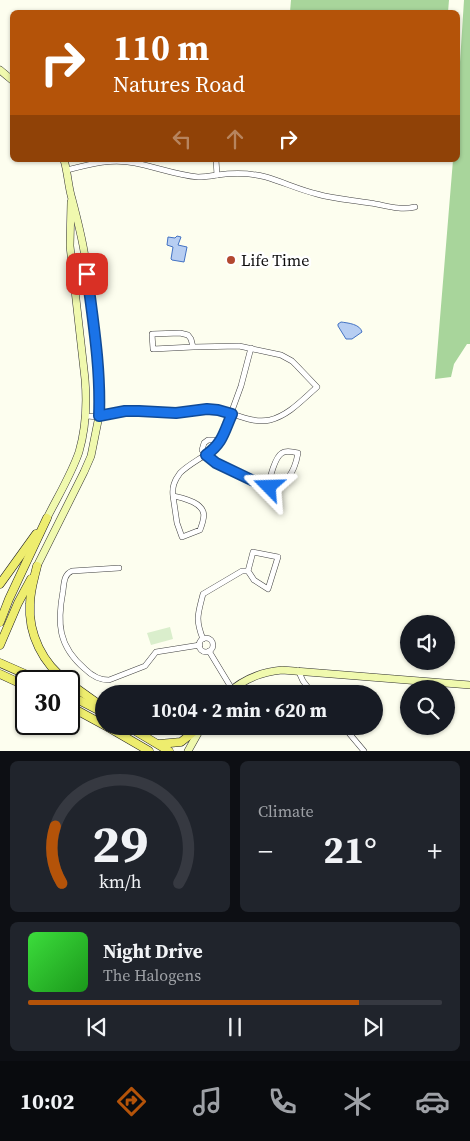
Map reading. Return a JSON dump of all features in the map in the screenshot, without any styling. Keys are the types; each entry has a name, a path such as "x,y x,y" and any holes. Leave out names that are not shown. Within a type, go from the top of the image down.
{"main road":[{"path":"0,584 47,518"},
{"path":"0,622 47,518"},
{"path":"0,645 18,603 37,566"},
{"path":"37,566 30,605 33,632 43,656 54,670"},
{"path":"1,663 17,670"},
{"path":"0,674 15,681"},
{"path":"80,691 95,702"},
{"path":"80,701 95,708"},
{"path":"80,712 95,720"},
{"path":"121,735 149,751"},
{"path":"142,735 169,751"},
{"path":"158,744 180,742 189,735"}],"street":[{"path":"0,70 10,78"},
{"path":"37,566 91,456 99,416 99,376 85,257 65,162"},
{"path":"67,170 107,162"},
{"path":"126,162 182,175 204,177 237,174 257,175 319,195 398,209 415,207"},
{"path":"216,162 217,175"},
{"path":"47,518 73,466 84,431 85,386 70,246 71,197"},
{"path":"85,416 99,416 125,411 176,413 207,409 218,410 253,420 272,419 284,415 317,387 292,361 281,355 239,346 153,349 152,334 188,335 193,347"},
{"path":"173,496 200,505 204,512 204,518 200,530 182,537 177,522 173,496 172,488 180,473 206,455 222,438 244,378 251,348"},
{"path":"214,440 208,440 204,443 202,450 206,455 216,463 269,487 281,484 290,477 298,453 284,451 280,454 270,476 269,487"},
{"path":"209,651 202,650 200,644 203,639 198,617 203,594 242,570 248,571 254,580 268,589 278,557 254,552 248,571"},
{"path":"119,568 72,571 67,574 65,579 60,604 60,629 70,654 82,667 101,679 109,680 145,666 156,652 200,644"},
{"path":"203,639 208,638 212,642 212,647 209,651"},
{"path":"209,651 226,685"},
{"path":"239,685 246,680 268,672 282,670 470,684"},
{"path":"298,670 306,685"},
{"path":"188,751 196,735"},
{"path":"351,735 364,751"}],"green space":[{"path":"291,0 449,0 448,10 290,10"},
{"path":"464,0 470,0 470,344 467,344 454,364 451,377 435,379 453,162 460,162 460,62"},
{"path":"170,627 173,639 151,645 147,633"}],"water":[{"path":"177,236 181,237 178,245 187,247 184,262 171,259 173,247 167,245 168,237 175,238"},
{"path":"341,322 359,327 362,332 352,339 346,339 338,326"}],"place":[{"name":"Life Time","path":"231,260"}],"route":[{"path":"87,274 99,376 99,416 125,411 176,413 201,409 212,409 232,414 216,448 206,455 216,463 269,487"}]}
